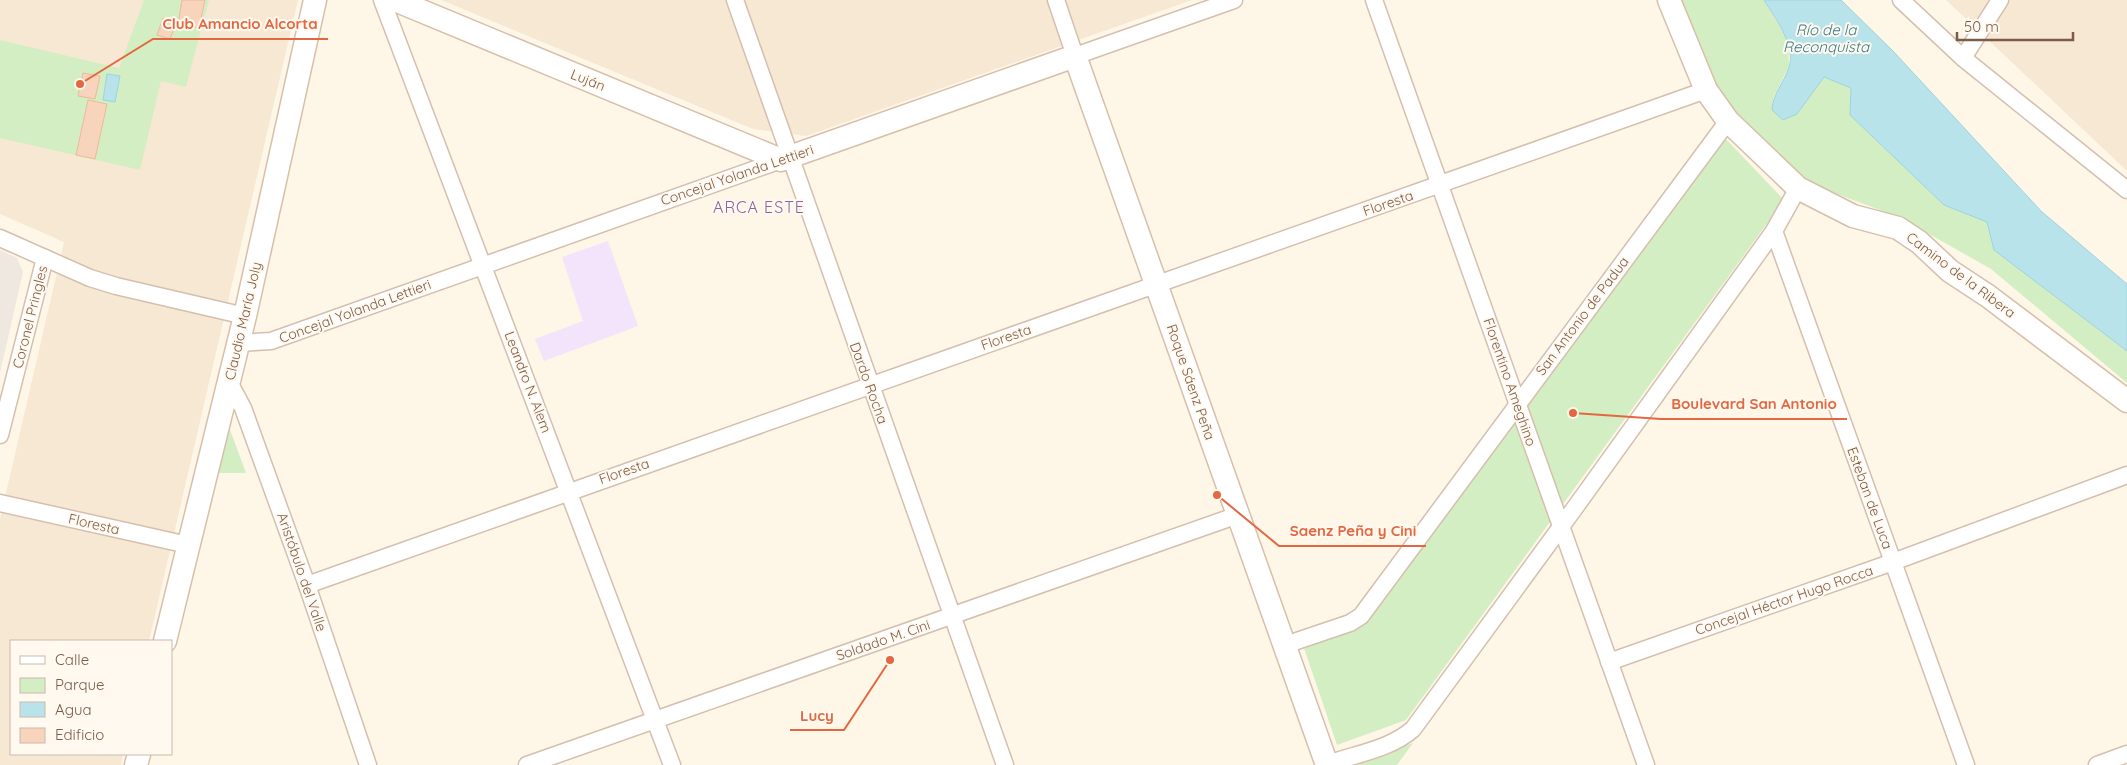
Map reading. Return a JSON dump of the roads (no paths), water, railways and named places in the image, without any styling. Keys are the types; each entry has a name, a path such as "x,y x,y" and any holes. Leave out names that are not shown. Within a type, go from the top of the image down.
{"street":[{"name":"Claudio María Joly","path":"165,640 245,316 315,0"},
{"name":"Leandro N. Alem","path":"382,0 484,264 672,765"},
{"name":"Luján","path":"395,0 785,158"},
{"name":"Dardo Rocha","path":"735,0 785,158 870,385 1005,765"},
{"name":"Roque Sáenz Peña","path":"1056,0 1326,765"},
{"name":"Concejal Yolanda Lettieri","path":"238,343 271,341 1234,0"},
{"name":"Florentino Ameghino","path":"1374,0 1646,765"},
{"name":"Camino de la Ribera","path":"1669,0 1706,90 1728,121 1798,188 1853,216 1898,228 1919,242 1950,271 1988,296 2127,401"},
{"path":"1901,0 1963,58 2127,190"},
{"path":"1963,58 2000,0"},
{"name":"Floresta","path":"307,585 1706,90"},
{"name":"San Antonio de Padua","path":"1285,645 1350,623 1361,616 1728,121"},
{"path":"1326,765 1402,739 1413,729 1774,231 1798,188"},
{"name":"Esteban de Luca","path":"1774,231 1966,765"},
{"path":"0,238 90,278 116,286 245,316"},
{"name":"Coronel Pringles","path":"0,435 45,258"},
{"name":"Aristóbulo del Valle","path":"229,382 243,408 307,585 368,765"},
{"name":"Concejal Héctor Hugo Rocca","path":"1609,662 1893,562 2127,475"},
{"name":"Floresta","path":"0,503 188,545"},
{"name":"Soldado M. Cini","path":"527,765 1238,515"},
{"path":"2097,765 2127,754"}],"water":[{"name":"Río de la Reconquista","path":"1764,0 1841,0 1893,51 2041,211 2127,284 2127,351 1994,250 1987,222 1944,205 1850,115 1851,88 1824,77 1797,114 1783,120 1772,110 1774,98 1789,67 1790,50 1779,23"},
{"path":"107,74 120,76 115,102 103,100"}],"place":[{"name":"Club Amancio Alcorta","path":"80,84"},
{"name":"Boulevard San Antonio","path":"1573,413"},
{"name":"Saenz Peña y Cini","path":"1217,495"},
{"name":"Lucy","path":"890,660"}],"district":[{"name":"ARCA ESTE","path":"759,207"}]}
